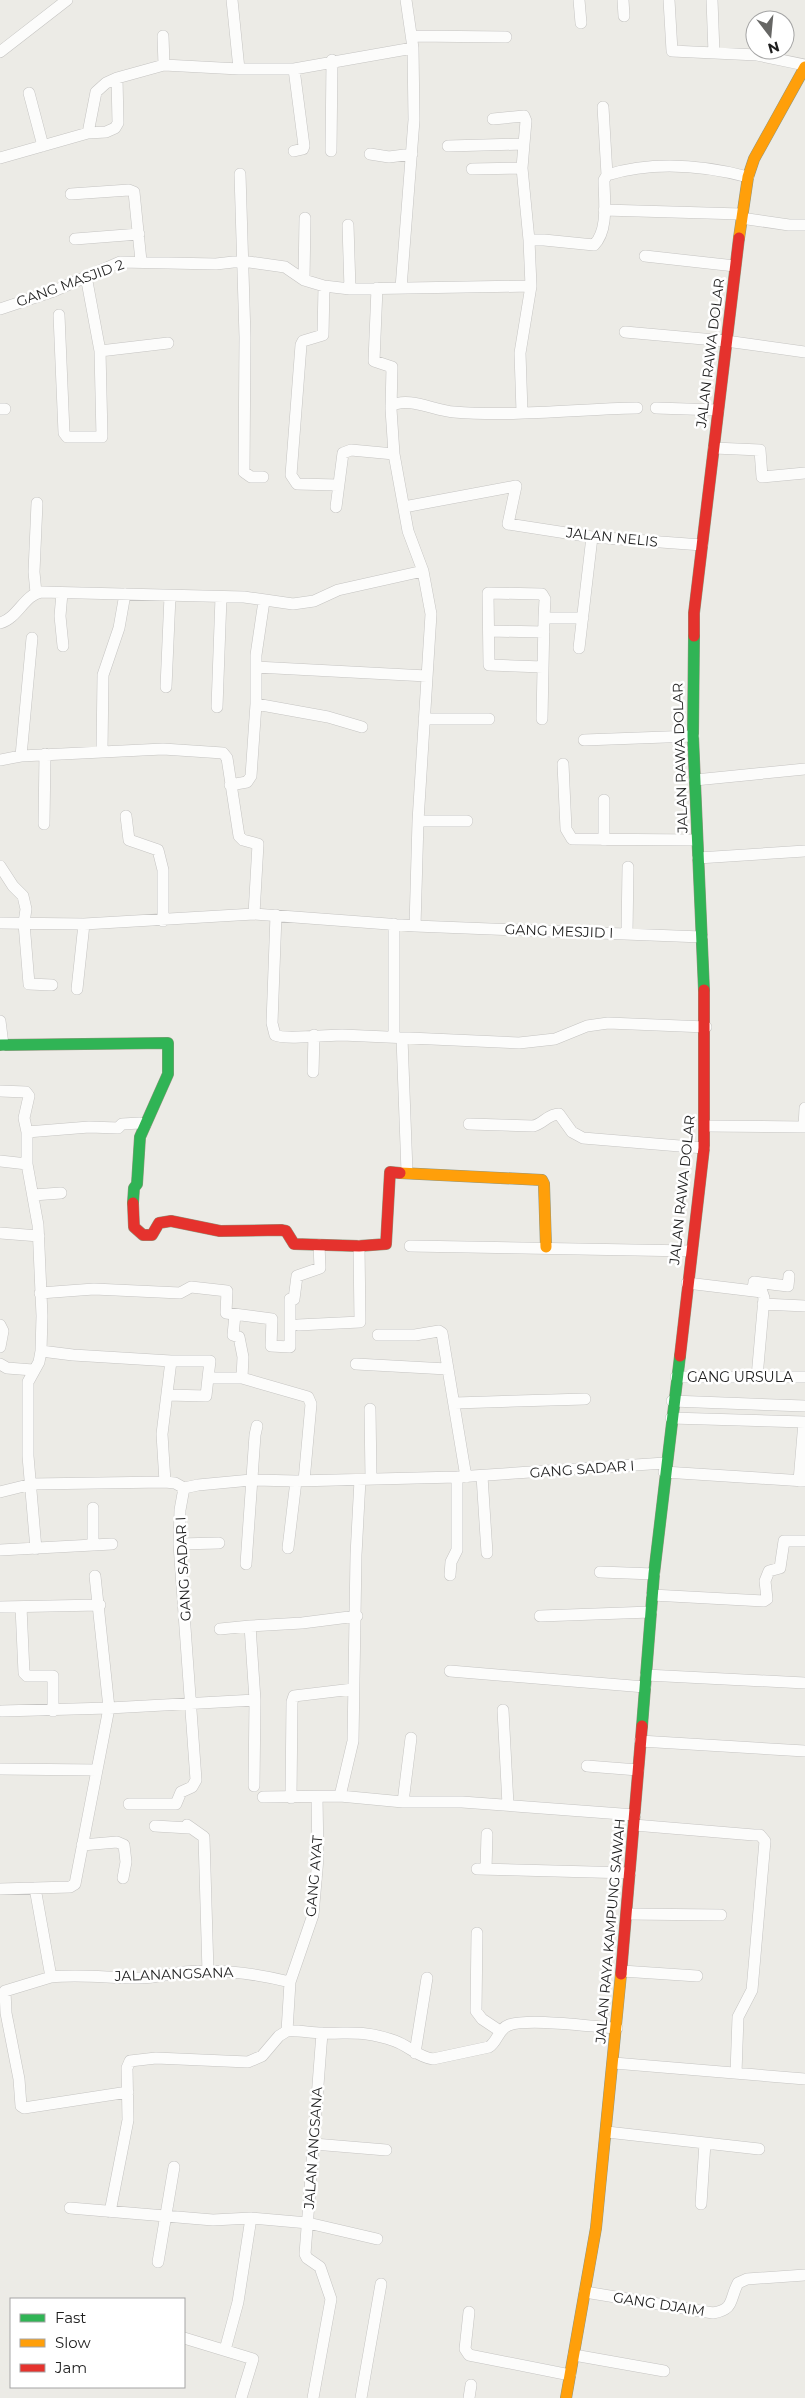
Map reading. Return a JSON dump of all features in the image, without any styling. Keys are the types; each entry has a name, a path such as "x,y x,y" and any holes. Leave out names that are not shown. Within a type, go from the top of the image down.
{"street":[{"path":"0,52 67,0"},
{"path":"232,0 239,69"},
{"path":"401,288 412,154 413,48 406,0"},
{"path":"579,0 581,23"},
{"path":"623,0 624,16"},
{"path":"669,0 671,50 757,55 805,66"},
{"path":"712,0 714,53"},
{"path":"163,36 164,65"},
{"path":"412,36 506,37"},
{"path":"88,132 96,92 106,83 117,78 164,65 239,69 294,69 332,60 413,48"},
{"path":"330,151 332,60"},
{"name":"JALAN RAWA DOLAR","path":"665,1468 704,1148 705,1126 706,1026 692,736 694,613 741,216 748,177 763,140 805,66"},
{"path":"294,69 304,146 303,149 294,151"},
{"path":"0,158 88,132 106,132 115,128 118,123 117,78"},
{"path":"29,93 43,146"},
{"path":"529,240 594,245 600,239 604,210 604,180 607,174 602,108"},
{"path":"493,118 524,116 526,121 522,168 529,240 531,286 520,353 522,412"},
{"path":"448,146 524,144"},
{"path":"370,154 388,156 412,154"},
{"path":"607,174 624,169 678,166 714,168 748,177"},
{"path":"472,169 522,168"},
{"path":"240,174 245,337 244,472 250,477 263,477"},
{"path":"71,194 132,190 135,195 141,261"},
{"path":"604,210 741,216 805,226"},
{"path":"304,280 305,218"},
{"path":"348,225 350,289"},
{"path":"74,239 139,234"},
{"path":"645,256 735,266"},
{"name":"GANG MASJID 2","path":"0,309 54,292 120,262 141,261 216,264 242,261 285,267 304,280 324,286 350,289 531,286"},
{"path":"59,316 64,433 67,437 102,437 100,351 86,276"},
{"path":"324,286 323,335 303,341 301,345 291,475 297,484 338,485"},
{"path":"377,288 374,360 392,367 391,406 394,454 412,548 423,571 431,614 418,821 415,926"},
{"path":"625,332 726,341 805,352"},
{"path":"100,351 168,343"},
{"path":"391,406 400,403 414,404 440,411 473,414 637,408"},
{"path":"656,408 718,410"},
{"path":"714,448 760,450 762,477 805,472"},
{"path":"336,507 341,457 345,451 394,454"},
{"name":"JALAN NELIS","path":"404,506 516,486 508,524 592,537 702,545"},
{"path":"36,593 34,572 37,503"},
{"path":"579,648 592,537"},
{"path":"0,623 9,620 36,593 244,597 294,604 314,601 338,590 423,571"},
{"path":"62,593 60,616 63,646"},
{"path":"542,719 544,667 545,599 542,594 488,593 489,665 544,667"},
{"path":"102,751 103,675 119,628 126,594"},
{"path":"166,687 170,596"},
{"path":"217,707 221,597"},
{"path":"230,785 248,782 251,776 256,704 256,667 264,601"},
{"path":"544,618 583,618"},
{"path":"489,631 544,632"},
{"path":"21,756 32,638"},
{"path":"256,667 427,676"},
{"path":"256,704 328,717 362,727"},
{"path":"424,720 489,719"},
{"path":"584,740 692,736"},
{"path":"0,760 44,754 163,749 223,753 226,758 240,836 243,840 258,844 254,914"},
{"path":"44,754 44,824"},
{"path":"563,764 566,829 568,835 577,840 698,840"},
{"path":"695,780 805,769"},
{"path":"604,800 604,840"},
{"path":"126,816 129,840 158,850 163,870 163,921"},
{"path":"418,821 467,821"},
{"path":"698,858 805,851"},
{"path":"0,866 13,886 23,896 26,910 24,923 29,984 52,984"},
{"path":"627,933 628,867"},
{"name":"GANG MESJID I","path":"0,923 84,924 163,921 254,914 415,926 702,937"},
{"path":"276,915 273,1030 280,1038 314,1034 538,1042 570,1035 587,1026 608,1023 706,1026"},
{"path":"77,989 84,924"},
{"path":"394,924 398,1037 407,1118 407,1172"},
{"path":"0,1021 2,1045 168,1043 168,1074 140,1137 132,1224 137,1233 152,1235 159,1223 171,1220 220,1231 281,1230 286,1231 294,1244 359,1246 386,1244 390,1172 407,1172 542,1180 544,1184 546,1247"},
{"path":"313,1072 314,1034"},
{"path":"0,1091 27,1093 29,1096 24,1118 28,1132 26,1164 39,1236 41,1351 39,1362 28,1382 28,1456 32,1484 36,1550"},
{"path":"705,1126 804,1128 805,1108"},
{"path":"469,1124 533,1126 542,1123 550,1116 559,1114 572,1132 583,1138 704,1148"},
{"path":"28,1132 89,1127 113,1129 118,1128 122,1124 140,1123 145,1126"},
{"path":"0,1161 26,1164"},
{"path":"33,1195 61,1193"},
{"path":"0,1233 39,1236"},
{"path":"40,1293 94,1289 180,1292 191,1287 227,1291 226,1313 272,1319 271,1346 290,1347 290,1299 294,1299 297,1276 320,1268 319,1245"},
{"path":"298,1325 360,1322 359,1246"},
{"path":"410,1246 691,1251"},
{"path":"753,1290 754,1282 788,1286 789,1276"},
{"path":"687,1284 762,1292 763,1304 757,1377"},
{"path":"763,1304 805,1306"},
{"path":"235,1315 233,1335 239,1337 243,1357 242,1378"},
{"path":"0,1324 3,1331 0,1347"},
{"path":"378,1335 409,1336 438,1330 442,1333 447,1369 455,1403 462,1477 457,1550 451,1562 450,1574"},
{"path":"41,1351 73,1355 171,1361 210,1360 206,1396 167,1395"},
{"path":"165,1482 162,1434 171,1361"},
{"path":"0,1364 11,1369 33,1370"},
{"path":"356,1364 447,1369"},
{"name":"GANG URSULA","path":"676,1376 805,1377"},
{"path":"208,1378 242,1378 304,1394 310,1399 300,1481 288,1548"},
{"path":"455,1403 585,1399"},
{"path":"672,1401 805,1406"},
{"path":"340,1796 353,1741 353,1690 357,1616 356,1555 366,1479 370,1409"},
{"path":"671,1418 805,1422 802,1481"},
{"path":"246,1564 251,1480 257,1426"},
{"name":"GANG SADAR I","path":"129,1804 176,1804 181,1792 196,1784 192,1703 179,1544 180,1510 184,1488 251,1480 300,1481 462,1477 665,1468 802,1481"},
{"name":"JALAN RAYA KAMPUNG SAWAH","path":"566,2398 596,2228 607,2132 627,1914 652,1596 665,1468"},
{"path":"482,1476 487,1553"},
{"path":"0,1492 32,1484 165,1482 175,1483 184,1488"},
{"path":"93,1508 93,1545"},
{"path":"652,1596 764,1601 766,1599 765,1581 769,1571 780,1568 784,1541 805,1540"},
{"path":"179,1544 219,1543"},
{"path":"0,1550 36,1550 112,1544"},
{"path":"600,1572 654,1574"},
{"path":"0,1889 70,1887 75,1884 109,1708 100,1605 95,1576"},
{"path":"0,1607 100,1605"},
{"path":"21,1607 24,1673 27,1676 53,1676 53,1710"},
{"path":"540,1616 651,1612"},
{"path":"220,1629 302,1623 357,1616"},
{"path":"250,1626 255,1700 254,1786"},
{"path":"450,1671 645,1687"},
{"path":"646,1675 805,1683"},
{"path":"291,1798 292,1702 294,1697 298,1694 353,1690"},
{"path":"2,1711 109,1708 255,1700"},
{"path":"503,1710 508,1805"},
{"path":"403,1802 411,1738"},
{"path":"640,1741 805,1751"},
{"path":"587,1766 638,1770"},
{"path":"0,1769 96,1770"},
{"path":"263,1797 340,1796 403,1802 508,1805 754,1834 764,1838 765,1845 752,1990 738,2017 736,2073"},
{"name":"GANG AYAT","path":"290,1982 313,1915 318,1858 317,1797"},
{"path":"155,1826 188,1826 202,1834 205,1842 208,1972"},
{"path":"487,1834 482,1869 630,1873"},
{"path":"82,1846 116,1842 124,1845 126,1862 123,1878"},
{"path":"35,1888 51,1977"},
{"path":"627,1914 721,1915"},
{"path":"477,1933 476,2011 482,2019 500,2032"},
{"path":"622,1971 697,1976"},
{"name":"JALANANGSANA","path":"128,2092 24,2108 21,2106 19,2079 6,2013 5,1991 51,1977 91,1974 155,1977 184,1972 243,1972 290,1982"},
{"path":"415,2053 427,1978"},
{"path":"287,2031 290,1982"},
{"path":"110,2212 128,2120 127,2068 130,2061 156,2058 248,2062 262,2056 279,2036 287,2031 322,2033 352,2031 376,2034 400,2042 415,2053 433,2060 489,2047 494,2043 500,2032 509,2025 528,2024 617,2028"},
{"name":"JALAN ANGSANA","path":"322,2033 314,2144 308,2190 308,2223 377,2239"},
{"path":"614,2063 805,2079"},
{"path":"607,2132 759,2149"},
{"path":"701,2204 705,2143"},
{"path":"314,2144 386,2150"},
{"path":"158,2262 174,2167"},
{"path":"70,2208 213,2220 251,2218 308,2223 305,2254 307,2258 320,2268 331,2299 313,2398"},
{"path":"225,2350 238,2302 251,2218"},
{"name":"GANG DJAIM","path":"585,2292 712,2313 724,2311 729,2307 738,2283 747,2279 805,2275"},
{"path":"361,2398 381,2284"},
{"path":"468,2312 465,2349 469,2354 570,2374"},
{"path":"185,2338 253,2359 240,2398"},
{"path":"574,2355 664,2371"},
{"path":"469,2398 471,2385"}],"traffic: fast":[{"path":"694,636 693,736 704,990"},
{"path":"0,1045 168,1043 168,1074 140,1137 137,1184 134,1188 133,1203"},
{"path":"642,1726 654,1574 680,1356"}],"traffic: slow":[{"path":"739,238 748,177 754,159 805,67"},
{"path":"400,1173 542,1180 544,1184 546,1247"},
{"path":"566,2398 596,2228 621,1974"}],"traffic: jam":[{"path":"694,636 694,613 739,238"},
{"path":"680,1356 704,1148 704,990"},
{"path":"133,1203 134,1227 143,1235 152,1235 159,1223 171,1221 220,1231 281,1230 286,1231 294,1244 359,1246 386,1244 390,1172 400,1173"},
{"path":"621,1974 642,1726"}]}
